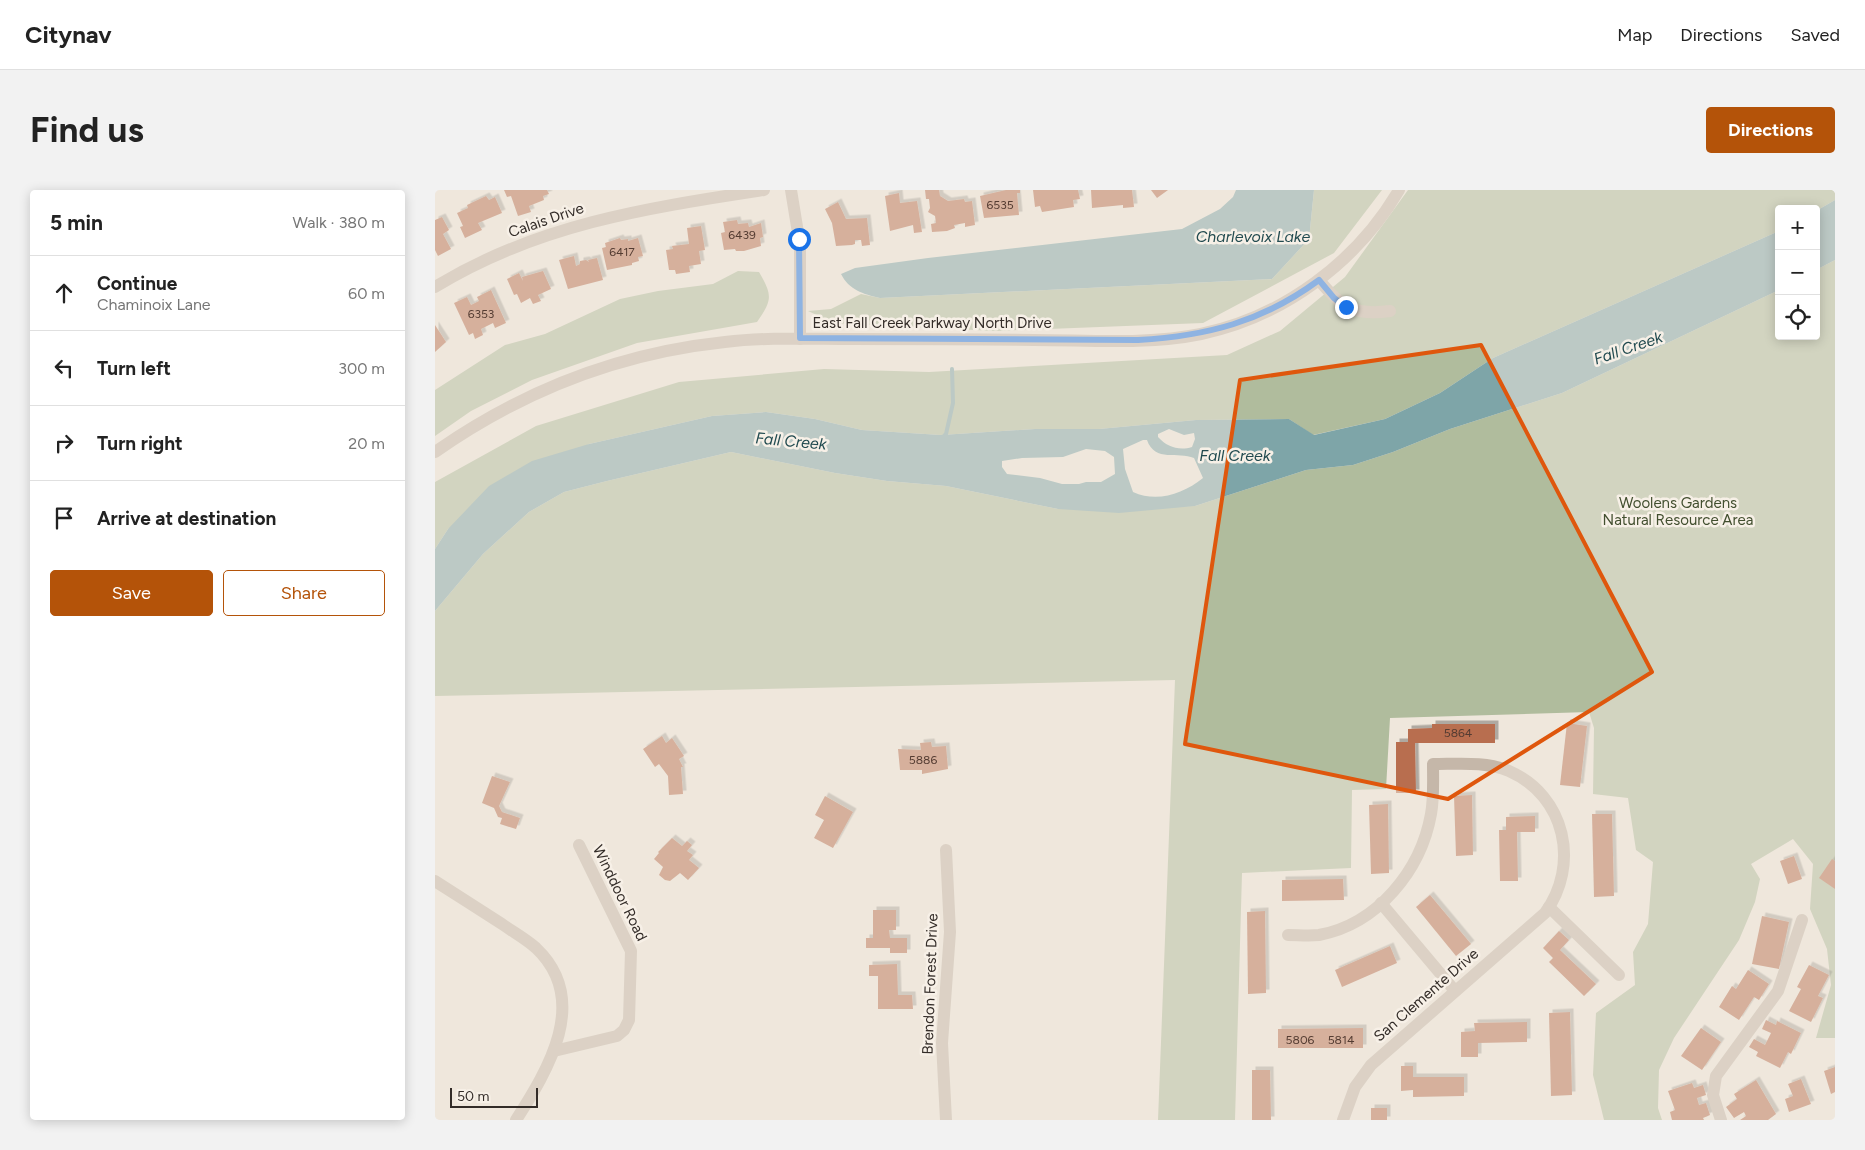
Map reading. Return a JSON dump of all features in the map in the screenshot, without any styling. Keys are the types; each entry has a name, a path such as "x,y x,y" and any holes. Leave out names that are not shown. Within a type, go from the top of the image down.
{"street":[{"name":"Calais Drive","path":"435,287 474,265 525,243 588,222 645,208 764,190"},
{"path":"791,190 800,245 800,338"},
{"name":"East Fall Creek Parkway North Drive","path":"435,452 472,427 525,398 579,375 658,352 715,343 800,338 1138,340 1178,337 1219,330 1249,320 1284,303 1319,280 1364,238 1399,190"},
{"path":"1319,280 1334,298 1346,307 1364,312 1390,311"},
{"name":"San Clemente Drive","path":"1343,1120 1355,1087 1367,1069 1537,921 1549,907 1560,885 1565,853 1560,826 1544,797 1524,780 1499,768 1473,764 1433,764 1432,807 1425,839 1407,874 1381,903"},
{"name":"Winddoor Road","path":"554,1051 617,1036 624,1030 629,1020 632,968 630,947 579,845"},
{"name":"Brendon Forest Drive","path":"946,850 950,932 942,1043 946,1120"},
{"path":"435,881 530,942 545,958 559,982 563,1004 554,1051 543,1076 516,1120"},
{"path":"1288,936 1317,935 1344,927 1381,903 1455,991"},
{"path":"1549,907 1619,975"},
{"path":"1721,1120 1713,1095 1716,1076 1721,1065 1778,991 1802,920"}],"highlighted area":[{"path":"1481,345 1652,672 1448,799 1185,744 1240,380"}],"green space":[{"path":"1314,190 1382,190 1334,253 1203,323 995,331 834,323 808,311 831,309 861,294 880,298 1272,279 1309,239"},
{"path":"1408,190 1835,190 1835,200 1820,209 1820,205 1775,205 1775,233 1493,358 1440,393 1385,419 1313,435 1289,419 1196,420 1099,429 1035,429 941,435 862,430 815,419 766,412 712,416 589,444 448,529 435,549 435,482 536,426 679,382 824,369 929,372 1227,355 1280,331 1345,277"},
{"name":"Woolens Gardens Natural Resource Area","path":"1835,260 1835,1038 1816,1038 1831,985 1827,949 1810,909 1813,864 1793,839 1751,864 1760,879 1755,902 1739,940 1674,1038 1659,1070 1658,1108 1662,1120 1604,1120 1593,1075 1596,1013 1635,985 1633,952 1648,924 1653,862 1636,850 1628,798 1593,794 1594,728 1589,712 1390,718 1386,789 1352,790 1351,868 1242,873 1235,1120 1158,1120 1175,680 435,696 435,611 483,554 529,512 564,492 731,452 835,473 887,481 946,486 1058,509 1195,506 1306,470 1353,465 1393,452 1450,429 1562,393 1775,292 1775,340 1820,340 1820,268"},
{"path":"738,271 759,272 767,287 768,303 757,322 637,343 532,380 471,411 435,436 435,390 505,345 545,334 620,299 658,291 713,284"}],"water":[{"name":"Charlevoix Lake","path":"1236,190 1314,190 1309,239 1272,279 880,298 852,288 841,274 855,268 928,258 1182,229 1220,209 1233,197"},
{"path":"1835,200 1835,260 1820,268 1820,250 1820,209"},
{"name":"Fall Creek","path":"1775,233 1775,292 1562,393 1450,429 1393,452 1353,465 1306,470 1195,506 1119,513 1058,509 946,486 887,481 835,473 731,452 564,492 529,512 483,554 435,611 435,549 448,529 489,486 532,461 589,444 712,416 766,412 815,419 862,430 941,435 1035,429 1099,429 1196,420 1289,419 1314,435 1385,419 1440,393 1493,358","holes":["1169,429 1184,435 1194,433 1195,439 1192,447 1178,448 1169,446 1158,437 1158,434","1147,440 1155,452 1194,458 1203,478 1178,492 1160,497 1151,497 1133,492 1125,469 1123,449","1086,449 1105,451 1114,457 1115,474 1101,482 1062,484 1040,478 1007,474 1002,467 1002,461 1022,458 1063,457"]}],"building":[{"path":"504,190 547,190 549,194 543,196 544,200 529,206 531,212 518,216 511,196 507,197"},
{"path":"925,190 939,190 940,196 948,201 964,199 965,202 972,201 975,225 965,227 965,223 954,225 955,228 947,231 932,232 931,224 936,223 935,216 928,212 930,208 929,199 926,199"},
{"path":"1006,190 1020,190 1020,193 1017,193 1019,215 984,218 980,196"},
{"path":"1033,190 1078,190 1080,199 1073,200 1074,207 1042,212 1040,206 1035,207"},
{"path":"1091,190 1132,190 1134,207 1123,208 1123,205 1092,208"},
{"path":"1151,190 1168,190 1157,198"},
{"path":"899,193 900,203 917,201 922,232 914,233 913,225 890,231 885,196"},
{"path":"486,196 489,200 495,197 502,213 478,223 482,230 465,238 460,227 463,226 457,213 468,208 467,205"},
{"path":"838,202 846,219 867,218 870,245 862,246 861,240 855,240 855,244 852,245 836,246 832,223 825,209"},
{"path":"442,217 449,230 443,234 451,249 438,256 435,250 435,220"},
{"path":"737,220 738,224 748,223 749,227 761,223 763,237 760,238 761,246 744,251 736,251 735,249 724,250 721,233 725,232 723,222"},
{"path":"701,226 705,250 699,251 701,264 689,266 690,272 676,274 675,270 669,270 666,250 673,249 672,246 689,244 687,228"},
{"path":"620,238 621,240 628,239 628,241 638,238 643,256 638,257 639,261 632,263 632,265 607,270 602,248 606,247 605,243"},
{"path":"574,256 576,266 580,264 580,261 586,260 589,262 588,260 597,258 603,280 568,289 559,260"},
{"path":"543,271 551,289 538,295 541,301 533,304 530,298 521,303 517,294 514,295 507,279 519,273 523,281 522,277"},
{"path":"491,290 506,323 495,328 493,323 481,329 483,335 475,339 473,333 469,335 454,303 467,297 471,305 479,301 477,297"},
{"path":"435,325 446,342 435,352"},
{"path":"1567,723 1587,726 1580,787 1560,785"},
{"path":"1432,724 1495,724 1495,743 1415,743 1416,793 1396,793 1396,742 1408,742 1408,729 1432,728"},
{"path":"662,736 666,743 672,738 684,756 679,759 683,767 681,767 683,794 669,795 668,776 659,764 655,767 643,749"},
{"path":"931,742 932,747 946,746 948,769 922,774 922,770 900,770 898,749 921,750 920,743"},
{"path":"492,776 510,782 499,806 502,812 520,818 516,829 500,824 502,818 498,817 494,808 482,803"},
{"path":"1472,795 1473,855 1456,856 1454,796"},
{"path":"825,796 853,812 833,848 814,838 824,820 815,815"},
{"path":"1388,804 1389,873 1371,874 1369,805"},
{"path":"1592,814 1612,814 1614,896 1594,897"},
{"path":"1535,816 1535,832 1517,832 1518,881 1500,881 1499,830 1506,830 1506,817"},
{"path":"672,838 682,846 687,841 692,845 687,851 693,855 689,860 699,868 688,880 680,873 670,881 665,880 659,875 663,867 654,859 658,852"},
{"path":"1794,856 1802,879 1788,884 1780,861"},
{"path":"1832,859 1835,861 1835,889 1819,878"},
{"path":"1343,879 1344,900 1282,901 1282,880"},
{"path":"1430,895 1471,944 1456,956 1416,907"},
{"path":"873,910 896,910 896,930 889,930 890,938 907,938 907,953 890,953 890,948 866,948 866,938 873,938"},
{"path":"1265,911 1266,993 1248,994 1247,912"},
{"path":"1762,916 1789,922 1779,969 1752,964"},
{"path":"1559,931 1569,940 1560,950 1596,984 1584,996 1549,962 1553,958 1543,948"},
{"path":"1390,946 1397,963 1342,987 1335,970"},
{"path":"897,964 898,995 912,995 913,1009 878,1009 878,976 869,976 869,965"},
{"path":"1809,965 1829,975 1818,996 1823,998 1811,1022 1789,1011 1801,989 1797,987"},
{"path":"1748,970 1769,984 1759,1000 1754,997 1739,1020 1719,1007 1732,986 1736,989"},
{"path":"1570,1012 1572,1095 1551,1096 1549,1013"},
{"path":"1766,1020 1776,1025 1777,1021 1801,1033 1791,1054 1788,1052 1780,1068 1756,1056 1758,1052 1749,1047 1754,1039 1765,1045 1771,1033 1762,1029"},
{"path":"1527,1022 1527,1042 1478,1043 1478,1057 1461,1057 1461,1032 1475,1031 1474,1023"},
{"path":"1363,1028 1363,1048 1278,1048 1278,1029"},
{"path":"1701,1028 1721,1042 1702,1070 1681,1056"},
{"path":"1401,1066 1413,1066 1413,1077 1464,1077 1464,1096 1413,1097 1413,1090 1401,1091"},
{"path":"1835,1067 1835,1092 1831,1094 1824,1071"},
{"path":"1252,1070 1270,1070 1271,1120 1252,1120"},
{"path":"1801,1079 1811,1104 1789,1112 1785,1099 1793,1096 1788,1084"},
{"path":"1756,1080 1776,1114 1768,1120 1740,1120 1746,1116 1744,1112 1734,1118 1726,1107 1737,1099 1734,1094"},
{"path":"1692,1083 1694,1088 1703,1085 1706,1095 1697,1098 1699,1105 1706,1103 1710,1115 1703,1118 1704,1120 1672,1120 1670,1112 1675,1110 1668,1091"},
{"path":"1371,1108 1387,1108 1387,1120 1371,1120"}],"waterway":[{"path":"943,437 946,434 953,403 952,369"}],"route":[{"path":"799,239 800,338 1138,340 1178,337 1214,331 1249,320 1284,303 1319,280 1334,298 1346,307"}]}
